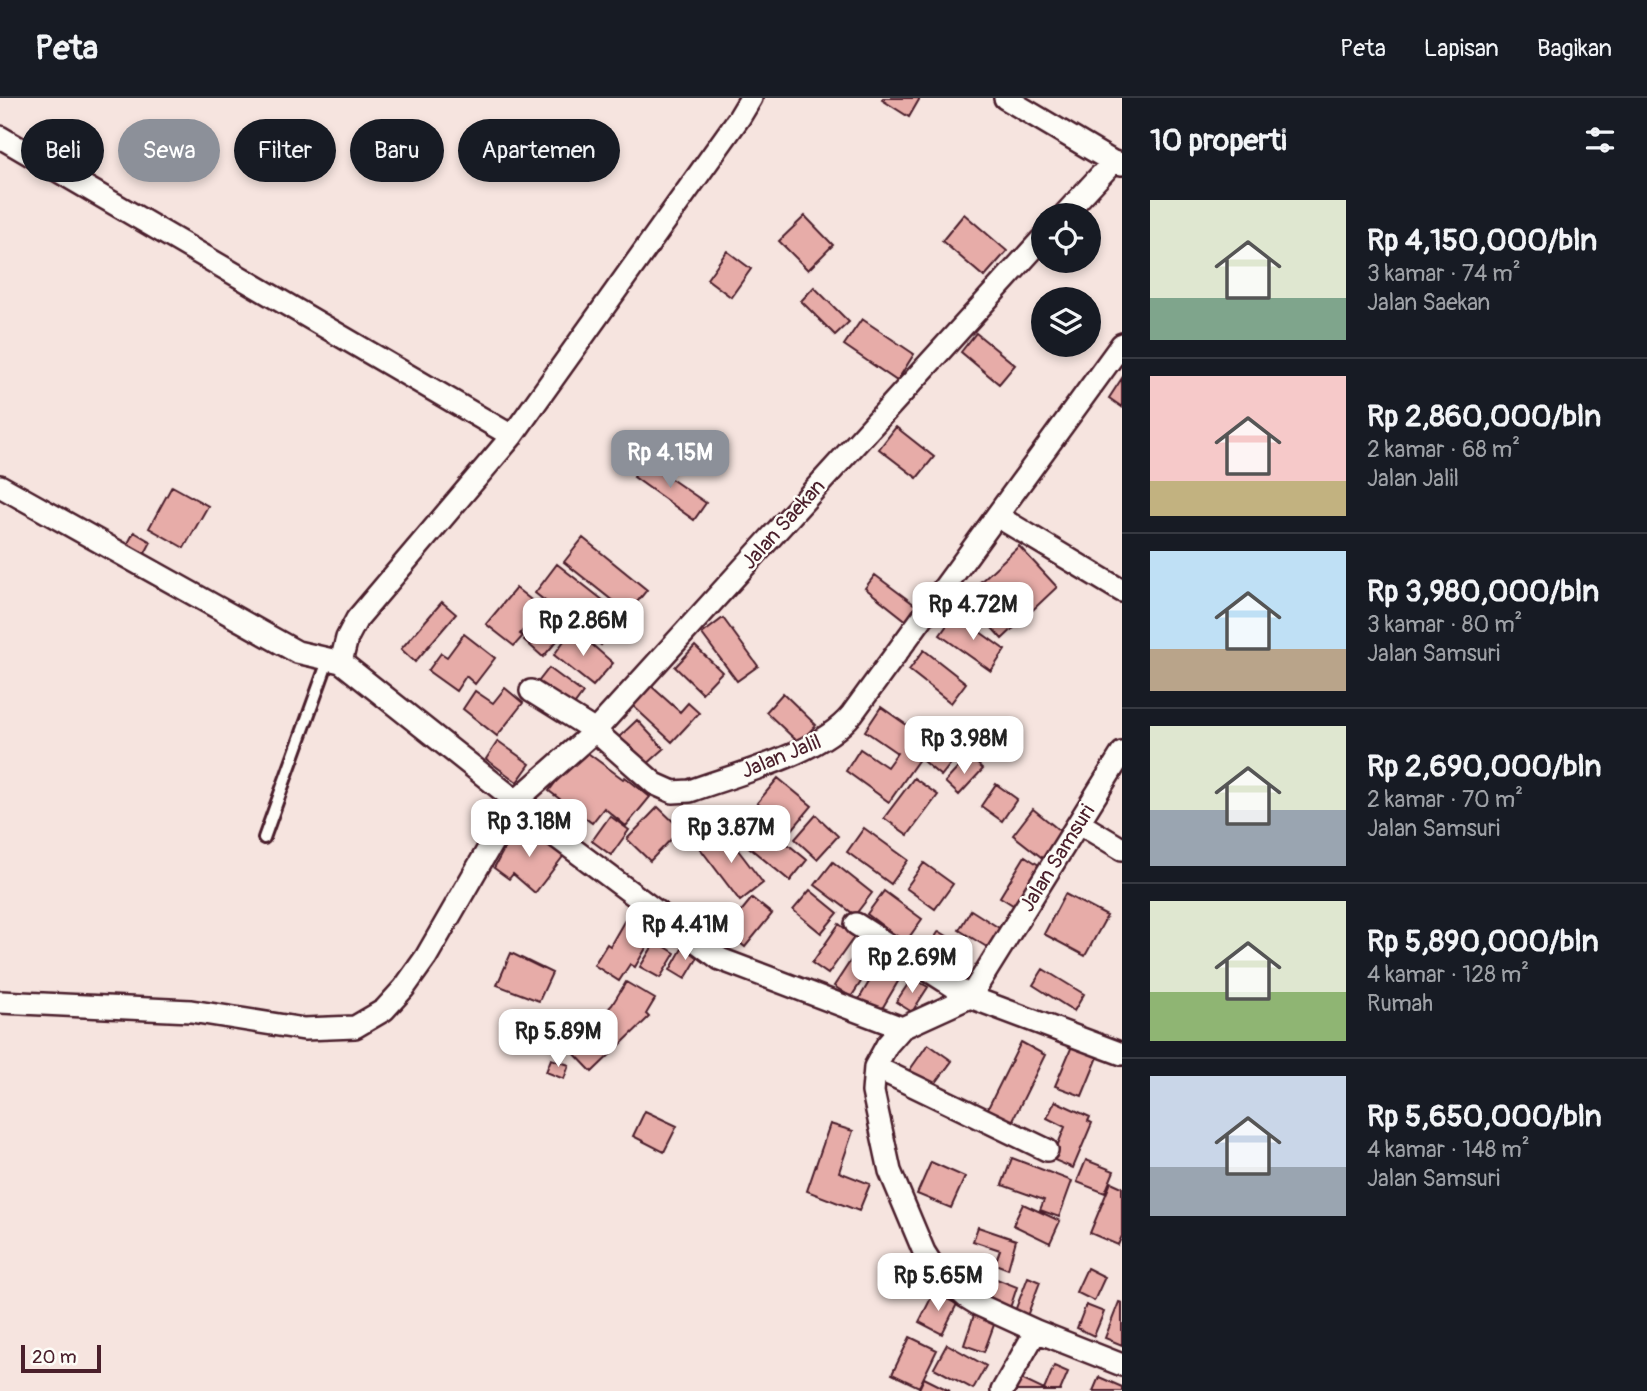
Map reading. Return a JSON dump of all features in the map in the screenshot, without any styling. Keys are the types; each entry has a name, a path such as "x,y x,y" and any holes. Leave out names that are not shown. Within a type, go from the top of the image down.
{"street":[{"path":"335,661 356,619 512,436 751,98"},
{"path":"1005,98 1117,163 1076,203"},
{"path":"0,137 512,436"},
{"name":"Jalan Saekan","path":"0,1002 191,1011 304,1028 355,1027 384,1010 426,957 516,801 595,731 1031,251"},
{"name":"Jalan Jalil","path":"531,691 595,731 655,784 673,792 682,793 802,750 825,738 841,728 1122,344"},
{"path":"0,486 297,652 335,661 516,801 538,823 720,959 902,1028"},
{"path":"997,516 1122,591"},
{"name":"Jalan Samsuri","path":"970,997 1122,753"},
{"path":"1079,823 1122,849"},
{"path":"856,924 970,997 1122,1054"},
{"path":"970,997 902,1028 887,1045 875,1067 873,1092 890,1171 934,1268 966,1297 1036,1331 1122,1365"},
{"path":"875,1067 1047,1150"},
{"path":"1002,1391 1036,1331"}],"lane":[{"path":"264,838 335,661"}],"building":[{"path":"920,98 909,117 882,100"},
{"path":"964,214 1007,251 984,277 942,241"},
{"path":"805,216 833,245 808,270 779,241"},
{"path":"727,251 751,269 731,297 707,279"},
{"path":"814,287 849,322 835,335 801,301"},
{"path":"862,319 914,354 897,381 844,345"},
{"path":"976,333 1015,365 999,384 961,352"},
{"path":"1122,378 1122,407 1109,398"},
{"path":"896,427 934,457 917,478 879,449"},
{"path":"645,461 706,503 694,520 634,477"},
{"path":"172,486 208,506 184,548 149,528"},
{"path":"134,532 151,542 143,557 126,547"},
{"path":"583,538 647,590 628,613 564,562"},
{"path":"1019,546 1057,587 1002,639 964,597"},
{"path":"557,564 623,616 601,645 535,593"},
{"path":"875,575 919,608 908,622 865,588"},
{"path":"516,588 540,607 514,646 486,624"},
{"path":"442,602 456,614 415,662 401,649"},
{"path":"550,609 570,626 543,657 524,640"},
{"path":"955,614 1005,650 991,671 940,635"},
{"path":"723,618 758,666 737,681 702,634"},
{"path":"573,628 613,663 593,686 554,655"},
{"path":"464,634 495,658 475,684 466,676 456,691 428,671 441,653 447,657"},
{"path":"695,646 722,672 702,693 675,667"},
{"path":"924,650 966,683 951,703 909,670"},
{"path":"549,668 583,693 569,712 535,686"},
{"path":"650,685 680,712 688,703 699,713 672,742 632,705"},
{"path":"505,688 523,703 497,736 463,709 475,691 493,703"},
{"path":"783,693 816,725 799,743 766,712"},
{"path":"881,707 931,742 889,802 846,771 860,749 887,767 897,753 865,731"},
{"path":"637,720 664,749 645,766 618,738"},
{"path":"944,736 961,751 941,776 923,761"},
{"path":"498,741 530,764 517,782 486,759"},
{"path":"581,748 650,797 626,826 604,808 592,823 549,791"},
{"path":"969,756 983,769 959,795 945,782"},
{"path":"778,778 812,806 791,831 757,803"},
{"path":"914,778 938,795 908,835 884,818"},
{"path":"996,784 1017,799 1002,821 981,806"},
{"path":"658,807 681,829 650,861 627,839"},
{"path":"1033,809 1065,835 1045,860 1013,835"},
{"path":"816,815 838,836 817,859 795,839"},
{"path":"610,816 629,830 611,855 592,841"},
{"path":"756,818 807,860 790,881 739,839"},
{"path":"530,826 565,854 535,893 513,874 509,879 494,868 511,836 519,840"},
{"path":"864,828 908,860 891,884 847,852"},
{"path":"722,829 763,883 740,901 699,847"},
{"path":"1025,856 1045,869 1021,910 1000,897"},
{"path":"833,862 872,893 855,915 815,885"},
{"path":"924,863 953,884 935,909 906,888"},
{"path":"810,890 838,913 821,933 793,910"},
{"path":"884,891 922,919 905,943 867,914"},
{"path":"1065,894 1107,916 1085,956 1044,934"},
{"path":"752,898 772,914 745,947 725,931"},
{"path":"971,910 1007,933 995,952 959,930"},
{"path":"626,918 654,934 635,967 630,964 619,981 594,965 607,944 610,946"},
{"path":"839,924 855,936 828,974 812,963"},
{"path":"939,931 969,950 952,976 922,956"},
{"path":"656,941 675,953 660,978 640,967"},
{"path":"863,942 880,953 851,997 834,986"},
{"path":"684,945 700,954 685,979 670,970"},
{"path":"511,953 552,973 539,1001 497,985"},
{"path":"885,955 906,968 880,1012 859,999"},
{"path":"1043,969 1084,994 1074,1011 1033,985"},
{"path":"912,978 928,987 912,1012 896,1002"},
{"path":"626,982 655,999 646,1014 649,1017 592,1072 569,1048 612,1005"},
{"path":"1021,1042 1045,1055 1012,1122 987,1110"},
{"path":"928,1044 952,1061 932,1088 909,1071"},
{"path":"1072,1046 1098,1057 1082,1096 1055,1086"},
{"path":"551,1059 569,1065 564,1079 546,1072"},
{"path":"1055,1101 1090,1117 1088,1121 1092,1123 1073,1168 1052,1159 1065,1127 1047,1118"},
{"path":"645,1111 677,1126 664,1152 633,1136"},
{"path":"830,1124 853,1131 839,1172 870,1184 859,1211 807,1191"},
{"path":"1012,1158 1072,1181 1059,1217 1040,1210 1044,1200 1002,1185"},
{"path":"1086,1160 1114,1171 1105,1193 1077,1182"},
{"path":"931,1162 965,1177 951,1208 917,1194"},
{"path":"1111,1182 1122,1187 1122,1236 1118,1245 1090,1233"},
{"path":"1023,1204 1060,1221 1050,1243 1013,1225"},
{"path":"978,1227 1016,1240 1008,1269 995,1264 1000,1250 973,1241"},
{"path":"1087,1268 1105,1277 1094,1301 1076,1292"},
{"path":"1028,1277 1040,1282 1027,1316 1015,1311"},
{"path":"994,1278 1017,1287 1009,1311 985,1303"},
{"path":"934,1292 957,1304 942,1334 919,1322"},
{"path":"1119,1302 1122,1303 1122,1345 1105,1338"},
{"path":"1086,1305 1104,1312 1094,1336 1077,1328"},
{"path":"974,1315 995,1322 984,1352 964,1345"},
{"path":"910,1337 937,1350 919,1387 892,1374"},
{"path":"947,1344 986,1366 973,1389 934,1368"},
{"path":"1054,1366 1068,1372 1060,1391 1010,1391 1017,1377 1044,1390"},
{"path":"1099,1377 1122,1387 1122,1391 1093,1391"},
{"path":"924,1378 950,1391 918,1391"}]}
